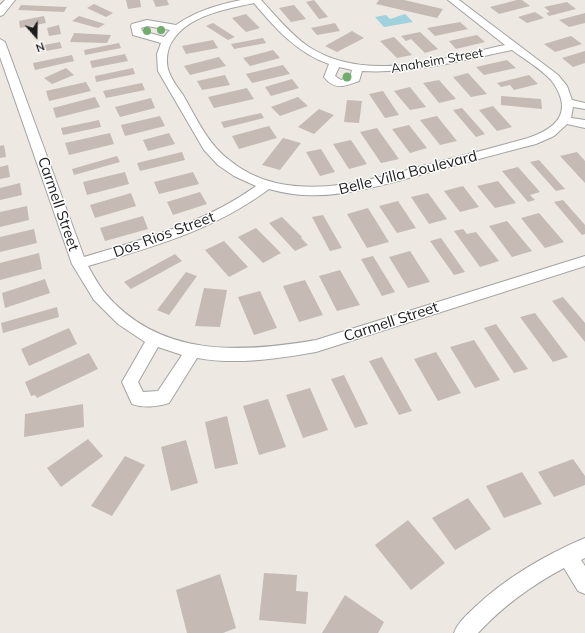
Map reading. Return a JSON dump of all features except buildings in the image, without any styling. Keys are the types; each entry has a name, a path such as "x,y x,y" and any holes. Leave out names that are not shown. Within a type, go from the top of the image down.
{"street":[{"path":"0,13 3,7 10,0"},
{"name":"Belle Villa Boulevard","path":"256,0 211,10 192,18 178,28 166,41 161,55 162,70 208,147 216,157 231,169 245,177 289,190 313,192 355,188 532,141 552,132 564,120"},
{"name":"Anaheim Street","path":"256,0 295,41 315,54 335,63 358,68 382,70 412,68 515,46"},
{"path":"452,0 515,46 554,77 563,89 567,102 564,120 585,124"},
{"path":"166,41 137,33 136,26 147,23 178,28"},
{"name":"Carmell Street","path":"0,42 79,264 89,284 105,304 133,328 154,340 174,348 212,354 261,354 289,352 316,346 585,261"},
{"path":"335,63 329,77 340,84 355,79 358,68"},
{"path":"567,102 585,106"},
{"name":"Dos Rios Street","path":"79,264 205,223 242,202 266,184"},
{"path":"154,340 130,382 138,399 163,398 192,352"},
{"path":"464,633 484,610 505,592 535,572 576,552 585,584"}],"water":[{"path":"405,14 413,22 384,27 375,17 386,15 390,19"}]}
